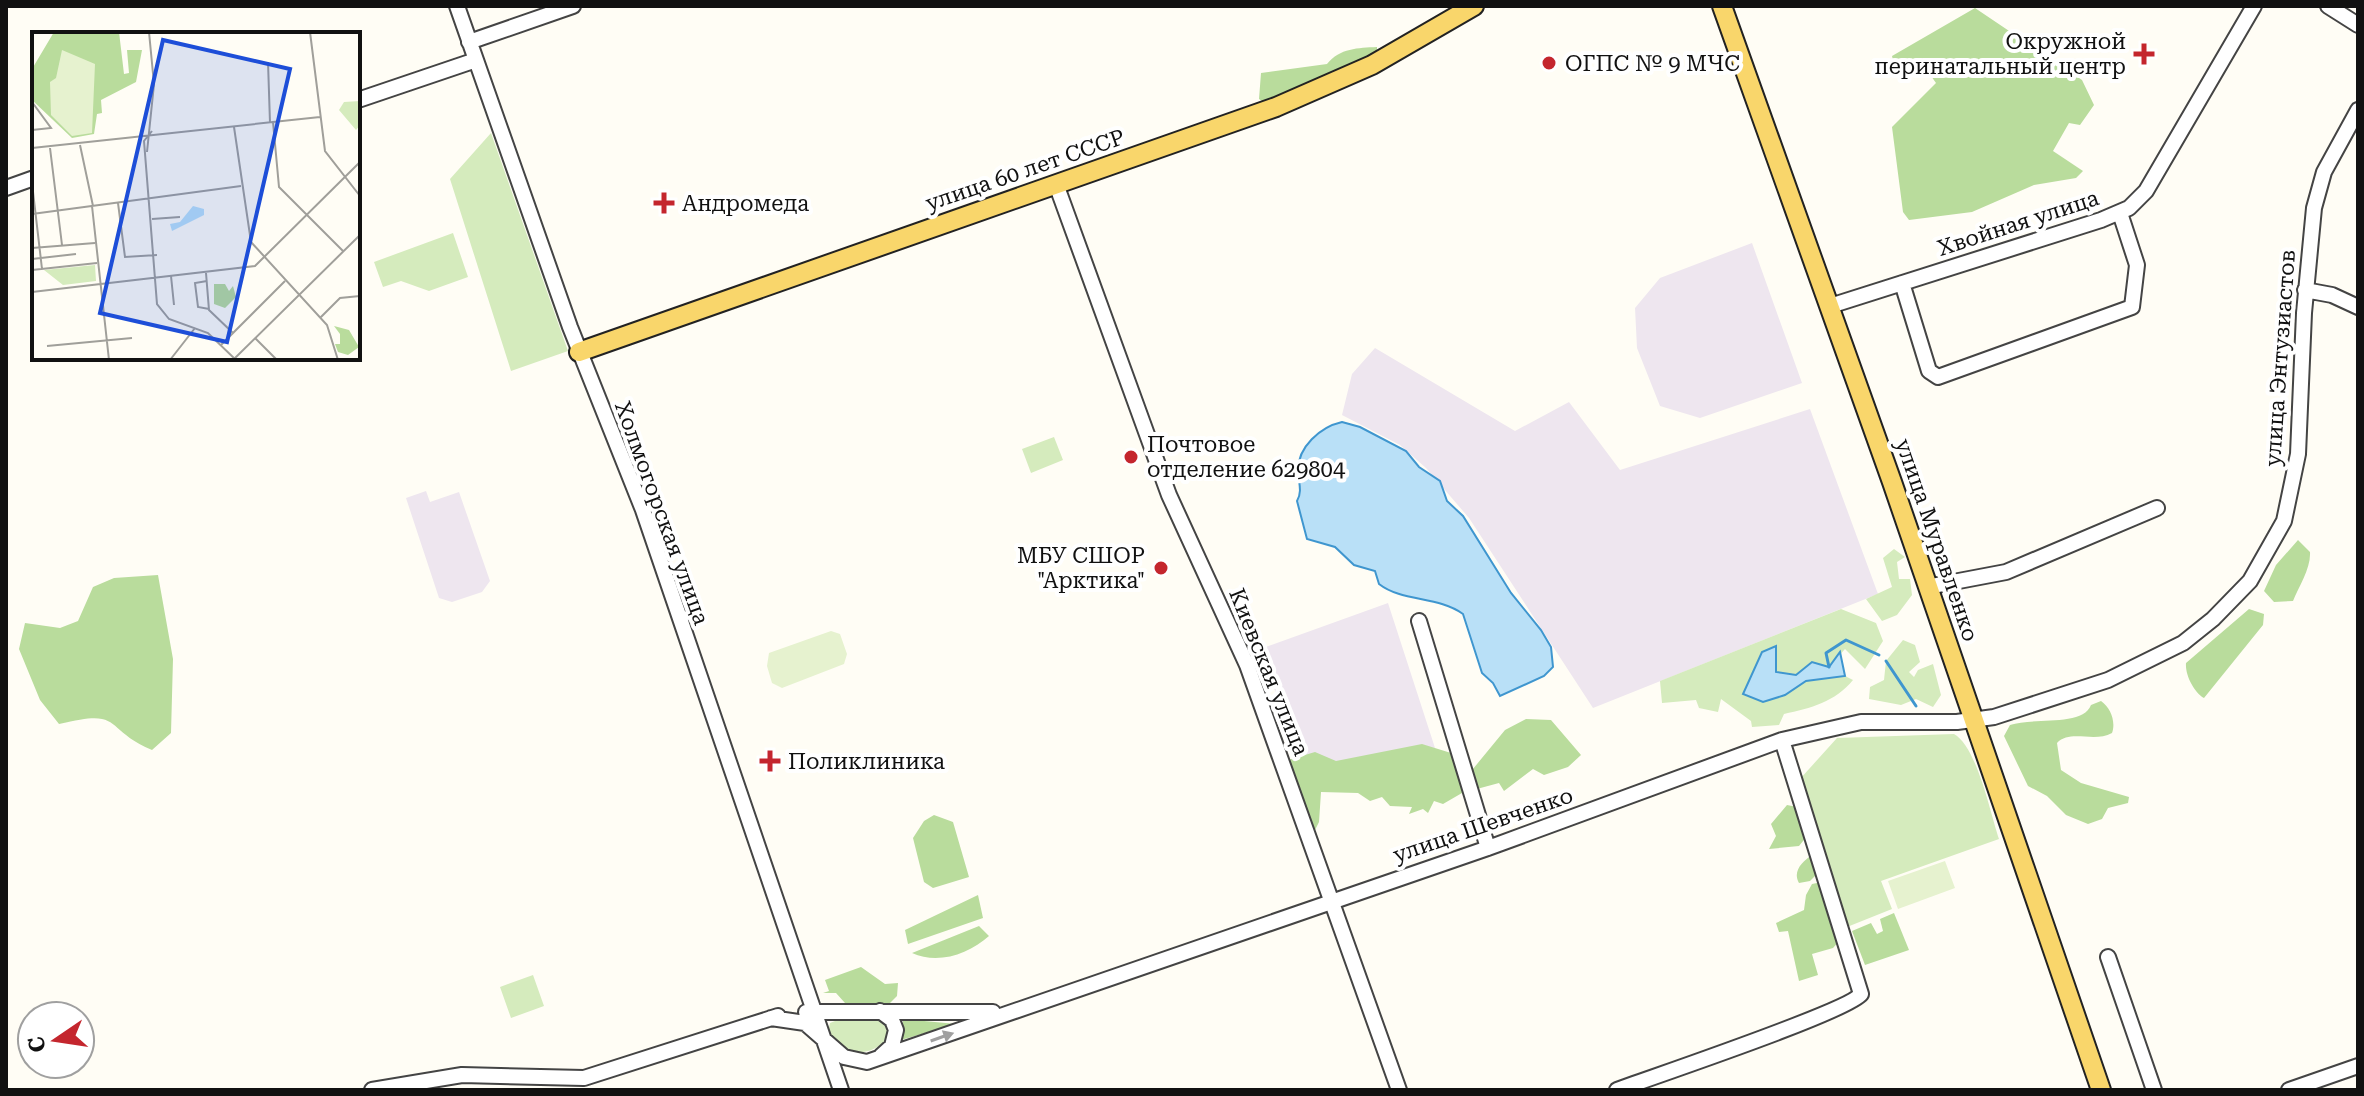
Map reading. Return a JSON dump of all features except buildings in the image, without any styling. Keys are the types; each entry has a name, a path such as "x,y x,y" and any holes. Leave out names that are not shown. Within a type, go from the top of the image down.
{"main road":[{"name":"улица 60 лет СССР","path":"579,352 1327,87 1414,44 1474,6"},
{"name":"улица Муравленко","path":"1722,6 1830,306 2101,1090"}],"street":[{"name":"Холмогорская улица","path":"457,6 579,352 640,503 840,1087"},
{"path":"469,42 573,6"},
{"name":"Хвойная улица","path":"1830,306 2120,213 2146,191 2254,6"},
{"path":"2328,6 2358,25"},
{"path":"360,99 476,60"},
{"name":"улица Энтузиастов","path":"1973,720 2065,695 2150,662 2198,632 2250,581 2278,536 2295,477 2305,290 2314,208 2324,172 2358,110"},
{"path":"6,188 32,179"},
{"name":"Киевская улица","path":"1056,184 1169,495 1233,630 1399,1090"},
{"path":"1902,283 1929,371 1938,377 2132,307 2137,265 2120,213"},
{"path":"2305,290 2332,295 2358,307"},
{"path":"1927,587 2006,572 2157,508"},
{"path":"1419,621 1488,848"},
{"name":"улица Шевченко","path":"1014,1010 1488,848 1782,740 1861,722 1973,720"},
{"path":"1617,1090 1842,1006 1861,994 1782,740"},
{"path":"2108,957 2154,1090"},
{"path":"821,1036 820,1029 826,1018 846,1010"},
{"path":"771,1018 797,1020 844,1057 870,1061 1014,1010"},
{"path":"372,1090 462,1075 584,1078 771,1018 812,1011 961,1015 1014,1010"},
{"path":"840,1087 848,1074 888,1051 896,1035 892,1020 880,1011"},
{"path":"2289,1090 2358,1066"}],"shaded area":[{"path":"1752,243 1802,383 1700,418 1660,406 1637,348 1635,308 1660,278"},
{"path":"1375,348 1515,431 1569,402 1620,470 1810,409 1878,594 1593,708 1469,518 1426,468 1400,445 1342,415 1352,374"},
{"path":"426,491 430,502 459,492 490,581 482,592 452,602 439,598 406,498"},
{"path":"1388,603 1435,748 1311,790 1260,649"}],"green space":[{"path":"1975,8 2082,80 2094,105 2080,125 2069,123 2053,151 2083,171 2076,178 2034,185 1972,212 1909,220 1903,212 1892,127 1936,83 1924,66 1896,73 1892,56"},
{"path":"1377,47 1377,51 1339,73 1265,103 1259,99 1261,73 1327,64 1344,52"},
{"path":"491,133 568,351 511,371 450,179"},
{"path":"453,233 468,277 429,291 401,281 383,287 374,262"},
{"path":"1054,437 1063,460 1031,473 1022,449"},
{"path":"2298,540 2310,552 2307,571 2293,601 2274,602 2264,591 2276,565"},
{"path":"1894,549 1905,557 1897,562 1899,579 1910,579 1912,595 1897,615 1882,621 1866,599 1892,587 1883,558"},
{"path":"158,575 173,659 171,733 152,750 104,719 59,724 40,700 19,649 25,623 60,628 78,621 93,587 114,578"},
{"path":"1841,609 1876,623 1883,641 1865,669 1845,649 1829,667 1796,675 1775,672 1775,646 1762,652 1743,693 1785,695 1806,681 1845,676 1853,680 1830,699 1784,714 1779,725 1752,727 1751,721 1721,699 1718,712 1699,708 1696,700 1662,703 1660,681"},
{"path":"2249,609 2264,614 2263,625 2204,698 2191,683 2186,663"},
{"path":"831,631 840,634 847,654 844,664 782,688 772,683 767,666 769,653"},
{"path":"1903,640 1915,645 1920,662 1909,672 1914,677 1918,670 1933,664 1941,695 1933,707 1916,699 1901,705 1869,699 1870,687 1884,680 1886,661"},
{"path":"2101,701 2112,716 2112,733 2098,737 2069,737 2057,743 2061,770 2081,783 2129,797 2128,803 2108,808 2102,819 2088,824 2066,815 2047,796 2028,786 2004,736 2010,725 2068,719 2086,712 2091,705"},
{"path":"1526,719 1551,720 1581,755 1568,767 1544,775 1533,769 1504,791 1499,783 1462,793 1443,804 1434,801 1428,813 1423,809 1409,814 1412,807 1390,806 1382,797 1370,801 1358,793 1321,792 1319,822 1314,832 1288,760 1315,752 1336,761 1422,744 1451,753 1468,775 1505,730"},
{"path":"1954,734 1962,741 1976,766 1999,839 1881,881 1892,909 1847,927 1800,779 1837,738"},
{"path":"1787,805 1797,807 1807,836 1799,846 1769,849 1776,836 1771,824"},
{"path":"934,815 953,822 969,877 933,888 924,882 913,838 924,821"},
{"path":"1812,855 1818,873 1810,881 1799,883 1798,870"},
{"path":"1945,861 1955,888 1898,909 1888,881"},
{"path":"1822,882 1841,939 1833,948 1812,954 1818,975 1799,981 1788,931 1779,932 1776,923 1804,910 1806,895 1812,884"},
{"path":"978,895 983,918 908,944 905,930"},
{"path":"1894,913 1909,950 1865,965 1852,931 1871,923 1877,934 1883,931 1880,919"},
{"path":"979,926 989,936 963,952 943,958 912,953"},
{"path":"861,967 885,984 898,983 897,996 889,1004 845,1003 836,993 823,993 829,991 825,980"},
{"path":"533,975 544,1006 511,1018 500,987"},
{"path":"840,1019 881,1020 888,1028 889,1036 870,1050 849,1052 839,1048 829,1033 830,1023"},
{"path":"903,1019 956,1024 901,1040"}],"water":[{"path":"1342,422 1360,427 1406,451 1419,467 1440,481 1447,501 1463,516 1511,593 1551,647 1553,667 1544,676 1500,696 1493,683 1482,673 1463,614 1443,604 1388,590 1379,584 1375,571 1354,565 1335,547 1307,539 1297,501 1300,490 1299,462 1306,446 1318,433"},
{"path":"1776,646 1776,672 1796,675 1812,662 1829,667 1840,652 1845,676 1806,681 1785,695 1763,702 1743,694 1762,652"}],"waterway":[{"path":"1829,667 1826,653 1846,640 1879,655"},
{"path":"1886,661 1916,706"}],"place":[{"name":"Окружной перинатальный центр","path":"2144,54"},
{"name":"ОГПС № 9 МЧС","path":"1549,63"},
{"name":"Андромеда","path":"664,203"},
{"name":"Почтовое отделение 629804","path":"1131,457"},
{"name":"МБУ СШОР \"Арктика\"","path":"1161,568"},
{"name":"Поликлиника","path":"770,761"}]}
